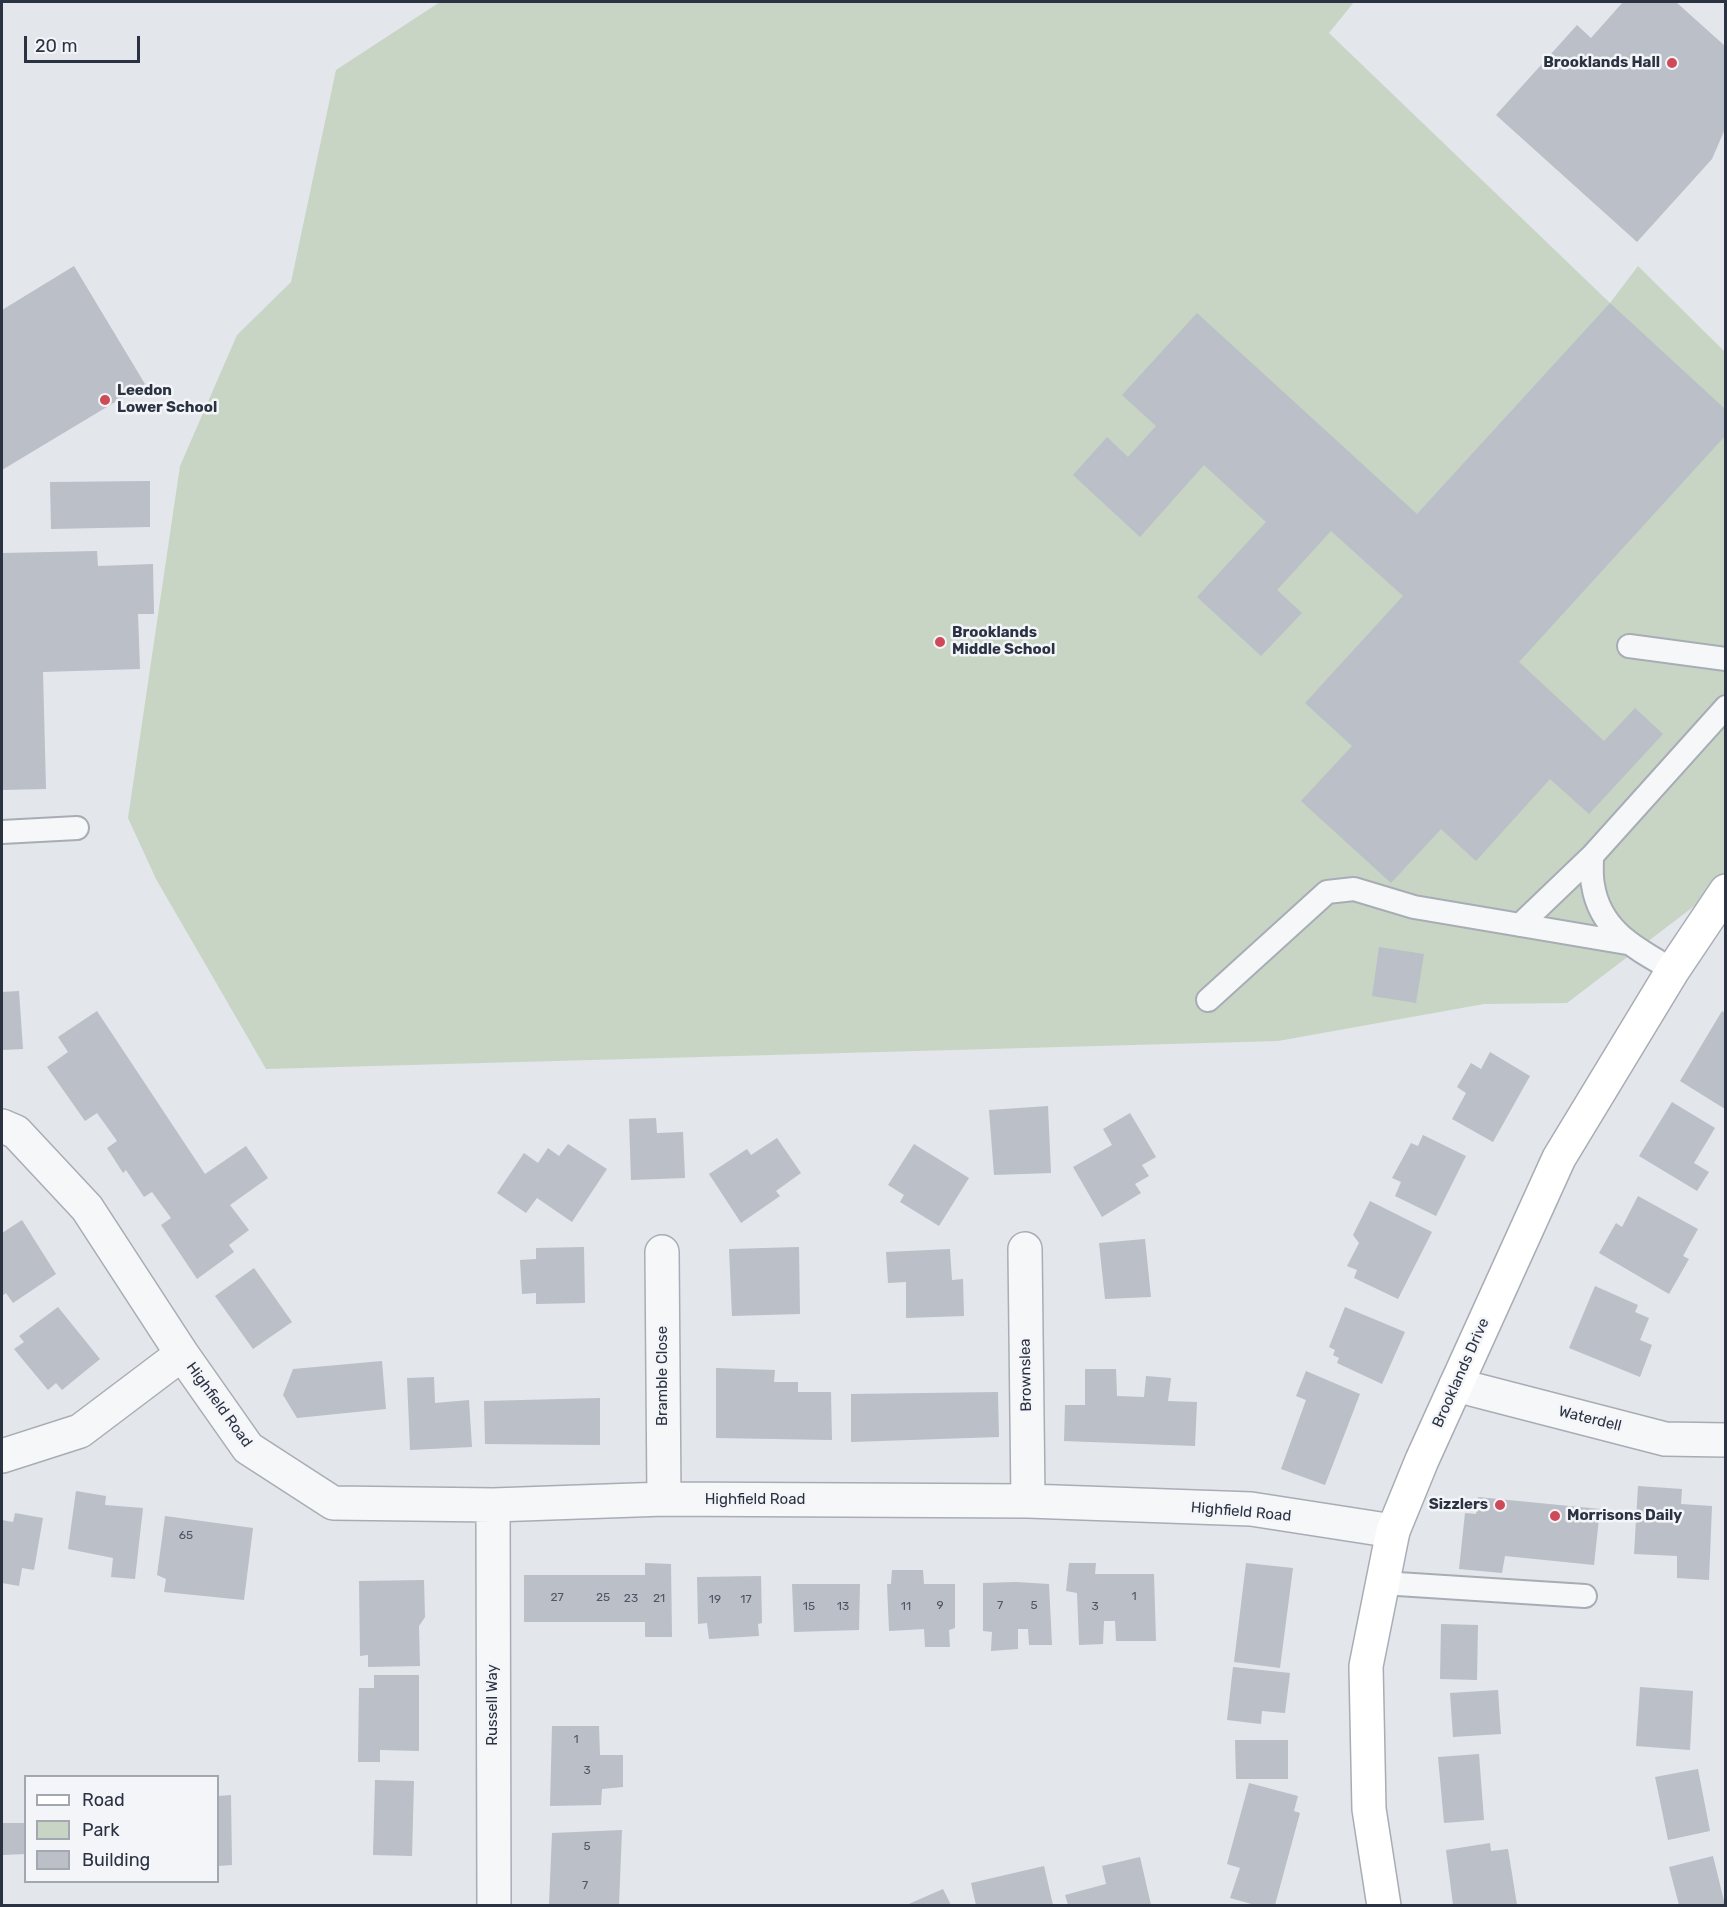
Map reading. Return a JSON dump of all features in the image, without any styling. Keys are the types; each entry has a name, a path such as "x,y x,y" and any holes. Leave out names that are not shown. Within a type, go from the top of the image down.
{"street":[{"name":"Brooklands Drive","path":"1384,1905 1369,1809 1366,1666 1393,1531 1422,1460 1559,1158 1673,970 1725,891"},
{"name":"Highfield Road","path":"2,1126 16,1132 87,1208 182,1354 248,1448 333,1503 493,1505 664,1499 1028,1501 1251,1509 1393,1531"},
{"name":"Brownslea","path":"1025,1249 1028,1501"},
{"name":"Bramble Close","path":"662,1252 664,1499"},
{"name":"Highfield Road","path":"2,1456 80,1431 182,1354"},
{"name":"Waterdell","path":"1456,1384 1665,1438 1725,1440"},
{"name":"Russell Way","path":"493,1505 494,1905"}],"lane":[{"path":"1629,646 1725,659"},
{"path":"1520,925 1592,856 1725,707"},
{"path":"2,832 76,828"},
{"path":"1592,856 1593,885 1601,914 1628,943 1673,970"},
{"path":"1208,1000 1327,892 1354,888 1414,907 1628,943"},
{"path":"1382,1583 1585,1596"}],"green space":[{"name":"Brooklands Middle School","path":"440,2 1354,2 1329,33 1610,303 1638,266 1725,352 1725,873 1718,888 1567,1003 1484,1004 1278,1041 266,1069 156,879 128,818 180,466 237,335 291,282 336,70"}],"building":[{"path":"1623,2 1676,2 1725,46 1725,129 1712,159 1637,242 1496,115 1577,25 1591,38"},
{"path":"74,266 145,384 2,470 2,310"},
{"path":"1610,303 1725,409 1725,436 1519,662 1604,741 1635,708 1663,734 1589,814 1550,779 1476,861 1441,829 1391,883 1301,801 1352,746 1305,703 1403,596 1331,531 1277,590 1302,613 1261,656 1197,597 1266,522 1204,465 1140,537 1073,475 1107,437 1128,457 1156,426 1122,395 1197,313 1417,514"},
{"path":"150,481 150,527 51,529 50,482"},
{"path":"97,551 98,566 153,564 154,614 138,614 140,669 43,672 46,789 2,790 2,553"},
{"path":"1379,947 1424,954 1416,1003 1372,996"},
{"path":"19,991 23,1049 2,1050 2,992"},
{"path":"97,1011 205,1174 246,1146 268,1178 230,1205 249,1230 229,1245 234,1252 197,1279 161,1225 171,1218 152,1192 144,1197 126,1170 123,1173 107,1148 117,1141 97,1113 85,1121 47,1067 68,1052 58,1037"},
{"path":"1722,1011 1725,1013 1725,1109 1680,1081"},
{"path":"1490,1052 1530,1076 1493,1142 1452,1119 1466,1093 1457,1087 1471,1063 1481,1069"},
{"path":"1672,1102 1715,1128 1694,1163 1709,1172 1697,1191 1639,1156"},
{"path":"1048,1106 1051,1173 994,1175 989,1110"},
{"path":"1130,1113 1156,1157 1142,1165 1149,1176 1135,1184 1141,1193 1102,1217 1073,1167 1112,1145 1103,1129"},
{"path":"656,1118 657,1133 683,1132 685,1178 631,1180 629,1119"},
{"path":"1423,1135 1466,1156 1436,1216 1395,1196 1401,1182 1392,1178 1411,1143 1418,1146"},
{"path":"777,1138 801,1173 776,1191 780,1196 741,1223 709,1174 747,1149 751,1155"},
{"path":"568,1144 607,1169 572,1222 537,1198 526,1213 497,1193 524,1153 538,1163 548,1148 559,1156"},
{"path":"914,1144 969,1178 939,1226 900,1202 904,1195 888,1185"},
{"path":"1638,1196 1698,1229 1683,1256 1689,1259 1669,1294 1599,1253 1616,1223 1622,1227"},
{"path":"1370,1201 1432,1232 1398,1299 1354,1278 1357,1270 1347,1266 1359,1243 1353,1235"},
{"path":"22,1220 56,1274 13,1303 6,1293 2,1296 2,1233"},
{"path":"1145,1239 1151,1297 1105,1299 1099,1243"},
{"path":"584,1247 585,1303 536,1304 536,1293 522,1294 520,1260 536,1259 536,1248"},
{"path":"799,1247 800,1314 732,1316 729,1249"},
{"path":"950,1249 952,1280 963,1279 964,1316 906,1318 906,1282 888,1283 886,1252"},
{"path":"254,1268 292,1322 253,1349 215,1296"},
{"path":"1595,1286 1638,1305 1635,1312 1649,1318 1640,1340 1652,1345 1640,1377 1569,1348"},
{"path":"58,1307 100,1359 62,1390 56,1383 48,1390 14,1349 24,1342 19,1336"},
{"path":"1345,1307 1405,1332 1382,1384 1337,1363 1339,1358 1333,1355 1335,1350 1329,1347"},
{"path":"382,1361 386,1409 297,1418 283,1395 293,1369"},
{"path":"716,1368 775,1370 774,1382 798,1382 798,1392 831,1392 832,1440 716,1438"},
{"path":"1085,1369 1116,1369 1117,1396 1144,1397 1146,1376 1171,1378 1168,1401 1197,1402 1195,1446 1064,1441 1065,1405 1085,1405"},
{"path":"1306,1371 1360,1394 1325,1485 1281,1469 1306,1400 1296,1396"},
{"path":"434,1377 435,1403 469,1400 472,1447 410,1450 407,1378"},
{"path":"998,1392 999,1437 851,1442 851,1394"},
{"path":"600,1398 600,1445 485,1444 484,1401"},
{"path":"1638,1486 1682,1489 1681,1504 1712,1506 1709,1580 1677,1578 1677,1556 1634,1554"},
{"path":"76,1491 106,1496 105,1505 143,1508 135,1579 111,1577 113,1558 68,1549"},
{"path":"1478,1497 1600,1509 1594,1565 1505,1556 1502,1573 1459,1569 1465,1513 1476,1514"},
{"path":"15,1513 43,1518 34,1570 22,1568 19,1586 2,1583 2,1520 13,1522"},
{"path":"165,1516 253,1528 244,1600 164,1592 166,1579 157,1575"},
{"path":"645,1563 671,1564 672,1637 645,1637 645,1622 524,1622 524,1575 645,1575"},
{"path":"1069,1563 1096,1563 1095,1574 1154,1574 1156,1641 1116,1641 1115,1621 1104,1621 1103,1644 1079,1645 1077,1593 1066,1591"},
{"path":"1246,1563 1293,1568 1280,1668 1234,1662"},
{"path":"892,1570 923,1570 924,1584 955,1584 955,1628 949,1630 950,1647 925,1647 924,1629 889,1631 887,1584 891,1584"},
{"path":"761,1576 762,1623 758,1624 759,1636 709,1639 707,1623 698,1624 697,1577"},
{"path":"424,1580 425,1617 419,1626 420,1666 368,1667 368,1655 360,1656 359,1581"},
{"path":"983,1583 1049,1584 1052,1645 1029,1645 1028,1629 1018,1629 1018,1649 991,1651 992,1632 983,1631"},
{"path":"792,1584 860,1584 859,1630 794,1632"},
{"path":"1441,1624 1478,1625 1477,1680 1440,1679"},
{"path":"1233,1667 1290,1673 1285,1713 1262,1711 1261,1724 1227,1720"},
{"path":"374,1675 419,1675 419,1751 380,1750 380,1762 358,1762 359,1688 374,1688"},
{"path":"1640,1687 1693,1691 1690,1750 1636,1746"},
{"path":"1498,1690 1501,1734 1453,1737 1450,1693"},
{"path":"552,1726 599,1726 600,1755 623,1755 623,1787 602,1789 601,1805 550,1806"},
{"path":"1235,1740 1288,1740 1288,1779 1236,1779"},
{"path":"1479,1754 1484,1820 1444,1823 1438,1757"},
{"path":"1698,1769 1710,1831 1668,1840 1655,1777"},
{"path":"375,1780 414,1781 412,1856 373,1855"},
{"path":"1249,1783 1298,1796 1294,1811 1300,1813 1275,1905 1255,1905 1230,1898 1240,1868 1227,1864"},
{"path":"231,1795 232,1865 219,1866 219,1796"},
{"path":"2,1823 24,1823 24,1854 2,1855"},
{"path":"622,1830 619,1905 549,1905 552,1833"},
{"path":"1490,1843 1491,1851 1508,1849 1517,1905 1453,1905 1446,1850"},
{"path":"1713,1856 1725,1905 1679,1905 1669,1867"},
{"path":"1140,1857 1151,1905 1068,1905 1065,1895 1106,1884 1102,1866"},
{"path":"1044,1866 1053,1905 976,1905 971,1883"},
{"path":"943,1889 951,1905 907,1905 911,1903"}],"place":[{"name":"Brooklands Hall","path":"1672,63"},
{"name":"Leedon Lower School","path":"105,400"},
{"name":"Brooklands Middle School","path":"940,642"},
{"name":"Sizzlers","path":"1500,1505"},
{"name":"Morrisons Daily","path":"1555,1516"}]}
